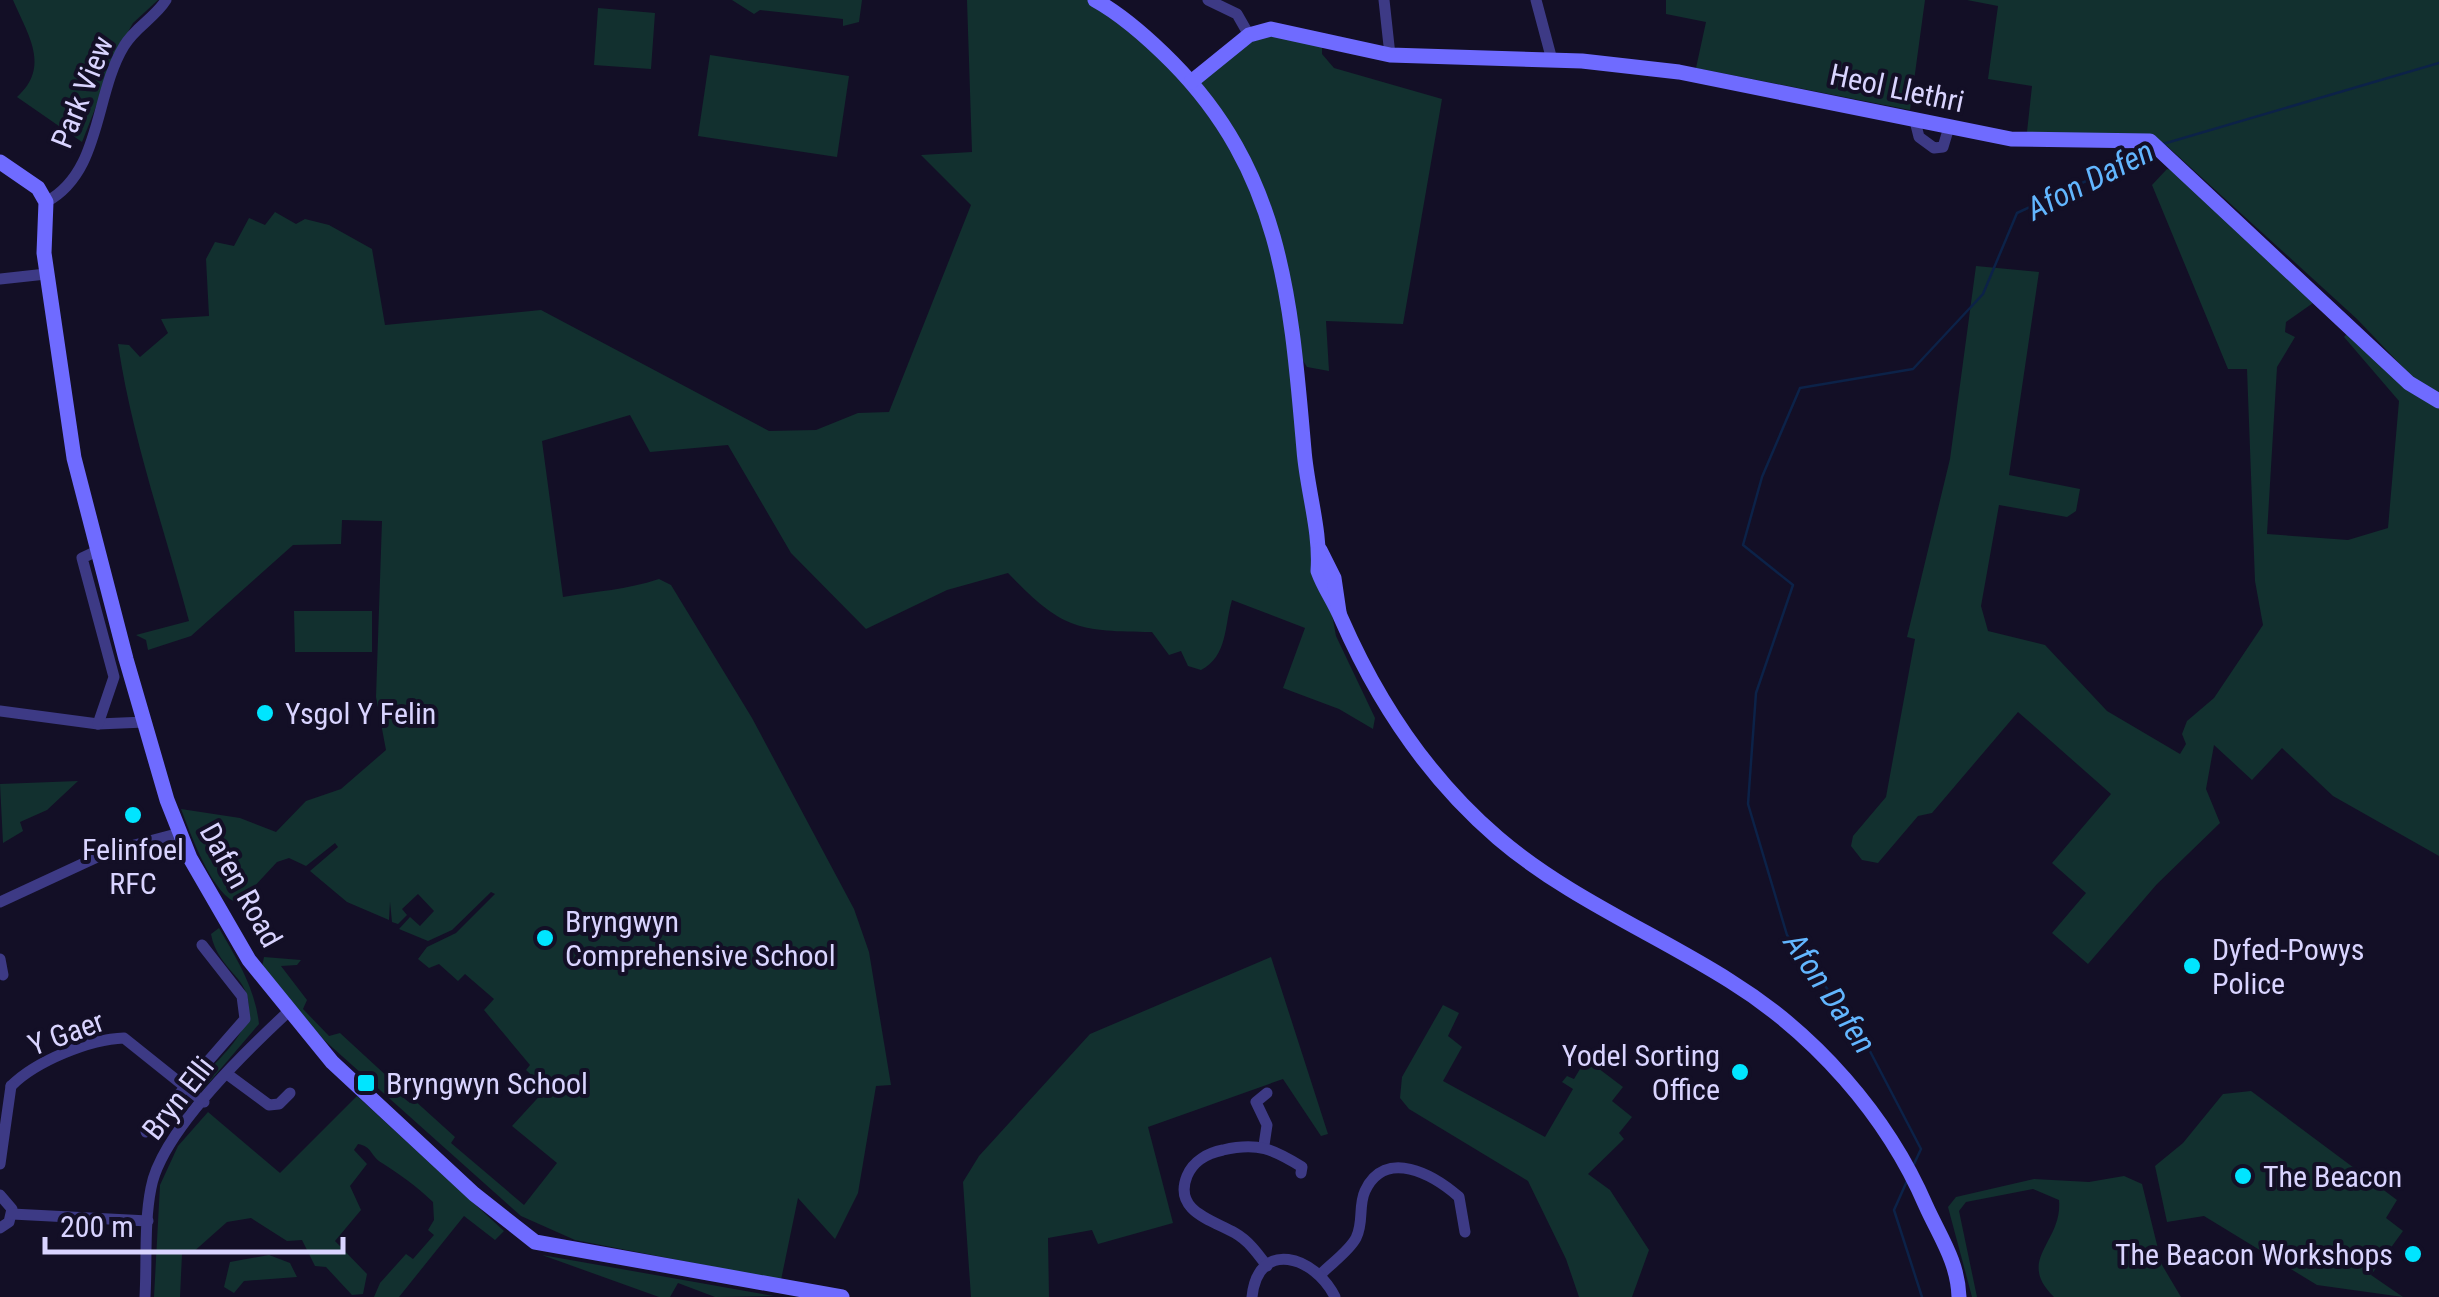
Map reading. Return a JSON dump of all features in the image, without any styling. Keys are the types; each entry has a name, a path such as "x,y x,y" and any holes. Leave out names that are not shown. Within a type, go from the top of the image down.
{"street":[{"name":"Park View","path":"46,202 67,191 88,150 121,49 166,0"},
{"path":"1095,0 1150,40 1191,82 1245,158 1270,220 1292,314 1305,461 1320,550 1334,578 1339,612 1392,719 1450,791 1498,838 1553,878 1732,982 1815,1048 1881,1127 1918,1187 1956,1268 1959,1297"},
{"path":"1191,82 1249,35 1237,14 1208,0"},
{"path":"1237,14 1244,0"},
{"path":"1384,0 1390,56"},
{"path":"1536,0 1552,60"},
{"name":"Heol Llethri","path":"1249,35 1271,29 1390,56 1617,64 1714,78 2011,140 2150,141 2166,151 2410,384 2439,401"},
{"path":"1916,121 1918,137 1934,148 1943,147 1949,127"},
{"path":"0,162 38,188 46,202"},
{"name":"Dafen Road","path":"46,202 46,274 74,458 145,722 180,833 217,910 289,1010 332,1062 474,1194 536,1242 842,1297"},
{"path":"0,280 46,274"},
{"path":"98,724 114,677 82,558 100,550"},
{"path":"0,711 98,724 145,722"},
{"path":"0,902 108,852 180,833"},
{"path":"146,1132 244,1019 242,996 202,945"},
{"path":"0,958 3,975"},
{"name":"Bryn Elli","path":"145,1297 151,1188 161,1156 227,1074 289,1010"},
{"name":"Y Gaer","path":"6,1084 106,1038 124,1038 204,1102"},
{"path":"227,1074 269,1105 280,1104 290,1093"},
{"path":"0,1164 6,1084"},
{"path":"1264,1146 1267,1125 1256,1102 1267,1094"},
{"path":"1267,1266 1235,1233 1202,1220 1184,1192 1193,1165 1213,1152 1264,1146 1302,1167 1301,1173"},
{"path":"1322,1272 1355,1241 1360,1204 1371,1180 1398,1167 1422,1170 1459,1197 1466,1232"},
{"path":"0,1195 10,1203 12,1214"},
{"path":"12,1214 148,1221"},
{"path":"0,1228 12,1214"},
{"path":"1252,1297 1267,1266 1280,1259 1298,1260 1322,1272 1335,1297"}],"green space":[{"path":"13,0 158,0 133,23 119,48 82,142 17,97 27,86 35,62 30,38"},
{"path":"732,0 862,0 859,22 843,26 843,19 760,10 754,14"},
{"path":"967,0 1095,0 1191,81 1271,29 1322,42 1322,54 1334,68 1442,99 1403,324 1326,321 1329,371 1307,367 1302,359 1320,550 1336,636 1375,718 1373,729 1339,709 1283,688 1305,628 1232,600 1221,649 1201,670 1188,666 1181,651 1169,655 1152,632 1087,628 1057,616 1008,573 947,590 866,629 791,553 728,445 650,452 630,415 542,441 563,597 659,579 671,585 752,718 854,909 869,952 891,1085 876,1086 858,1193 835,1239 798,1198 781,1280 575,1240 521,1216 324,1040 262,967 264,957 301,960 297,965 281,966 307,1000 303,1009 329,1036 340,1033 403,1091 400,1095 410,1103 413,1099 455,1137 451,1143 524,1205 557,1163 512,1126 546,1089 526,1070 530,1065 484,1010 494,999 465,974 458,981 439,964 429,968 418,959 427,947 456,933 495,894 491,892 452,930 428,941 399,929 410,917 420,926 434,911 418,894 402,909 407,915 398,924 392,922 390,902 389,920 347,902 310,871 338,847 335,843 306,866 289,858 277,862 239,903 220,889 204,863 181,809 240,818 276,832 306,801 341,789 386,750 376,697 382,521 342,520 341,544 293,545 191,636 148,650 146,640 136,635 189,621 140,448 118,344 129,345 140,357 168,333 161,319 209,316 206,259 215,242 234,246 249,218 265,225 275,212 296,224 305,219 329,225 372,249 385,325 541,310 769,431 816,430 858,413 889,412 971,205 921,155 972,152"},
{"path":"1666,0 1925,0 1910,110 1696,68 1706,22 1666,14"},
{"path":"1967,0 2439,0 2439,397 2415,380 2357,319 2167,146 2146,135 2027,132 2032,86 1988,79 1998,6"},
{"path":"598,8 655,13 651,69 594,65"},
{"path":"710,55 849,76 837,157 698,136"},
{"path":"2167,169 2178,171 2313,303 2286,322 2285,332 2295,337 2277,367 2267,534 2348,540 2388,528 2399,401 2344,337 2352,328 2439,401 2439,856 2333,796 2282,748 2252,780 2214,745 2206,789 2220,823 2157,884 2088,964 2052,933 2086,893 2052,863 2111,794 2018,712 1932,813 1918,816 1878,863 1862,860 1851,846 1853,836 1886,797 1915,639 1907,637 1950,459 1976,266 2039,272 2009,475 2080,489 2076,511 2067,517 1999,505 1981,606 1988,631 2045,645 2107,711 2180,754 2186,744 2182,734 2187,721 2214,698 2263,625 2255,581 2247,369 2228,369 2152,185"},
{"path":"294,611 372,611 372,652 295,652"},
{"path":"78,781 47,810 20,822 23,831 3,843 0,784"},
{"path":"219,928 249,986 259,1024 200,1093 197,1083 239,1035 249,1008 238,979 215,947 211,934"},
{"path":"1271,957 1328,1134 1321,1136 1283,1079 1148,1127 1173,1223 1098,1244 1092,1230 1048,1238 1049,1297 971,1297 963,1182 979,1156 1090,1034"},
{"path":"1443,1005 1459,1013 1448,1036 1462,1047 1443,1081 1545,1137 1573,1089 1562,1082 1567,1076 1574,1079 1586,1059 1623,1087 1612,1101 1632,1117 1619,1133 1624,1139 1588,1174 1610,1190 1649,1250 1632,1297 1579,1297 1566,1259 1528,1181 1409,1109 1400,1098 1402,1077"},
{"path":"2251,1091 2397,1200 2386,1218 2403,1231 2371,1275 2403,1297 2317,1285 2204,1216 2167,1222 2155,1166 2183,1143 2223,1094"},
{"path":"357,1096 504,1231 495,1240 464,1216 399,1297 374,1297 380,1283 406,1254 413,1259 434,1235 428,1230 434,1220 433,1202 358,1144 354,1150 367,1164 350,1186 361,1210 335,1241 367,1274 363,1294 352,1295 326,1267 315,1266 302,1240 287,1241 251,1218 227,1222 191,1254 182,1254 180,1297 154,1297 160,1185 178,1146 208,1112 280,1173"},
{"path":"2124,1176 2142,1184 2162,1265 2181,1297 2054,1297 2043,1284 2039,1261 2054,1228 2059,1200 2033,1189 1966,1202 1959,1211 1977,1297 1972,1297 1948,1207 1956,1197 2034,1179 2089,1182"},
{"path":"269,1255 290,1263 297,1277 244,1281 234,1293 224,1287 230,1262"},
{"path":"542,1255 774,1296 715,1297 678,1283 670,1297 659,1297"}],"waterway":[{"name":"Afon Dafen","path":"2163,144 2439,63"},
{"name":"Afon Dafen","path":"1914,1164 1921,1149 1861,1034 1787,935 1748,804 1756,693 1793,585 1743,545 1762,477 1800,388 1913,369 1983,294 2017,213 2151,151"},
{"name":"Afon Dafen","path":"1907,1181 1894,1210 1922,1297"}],"place":[{"name":"Ysgol Y Felin","path":"265,713"},
{"name":"Felinfoel RFC","path":"133,815"},
{"name":"Bryngwyn Comprehensive School","path":"545,938"},
{"name":"Dyfed-Powys Police","path":"2192,966"},
{"name":"Yodel Sorting Office","path":"1740,1072"},
{"name":"Bryngwyn School","path":"366,1083"},
{"name":"The Beacon","path":"2243,1176"},
{"name":"The Beacon Workshops","path":"2413,1254"}]}
